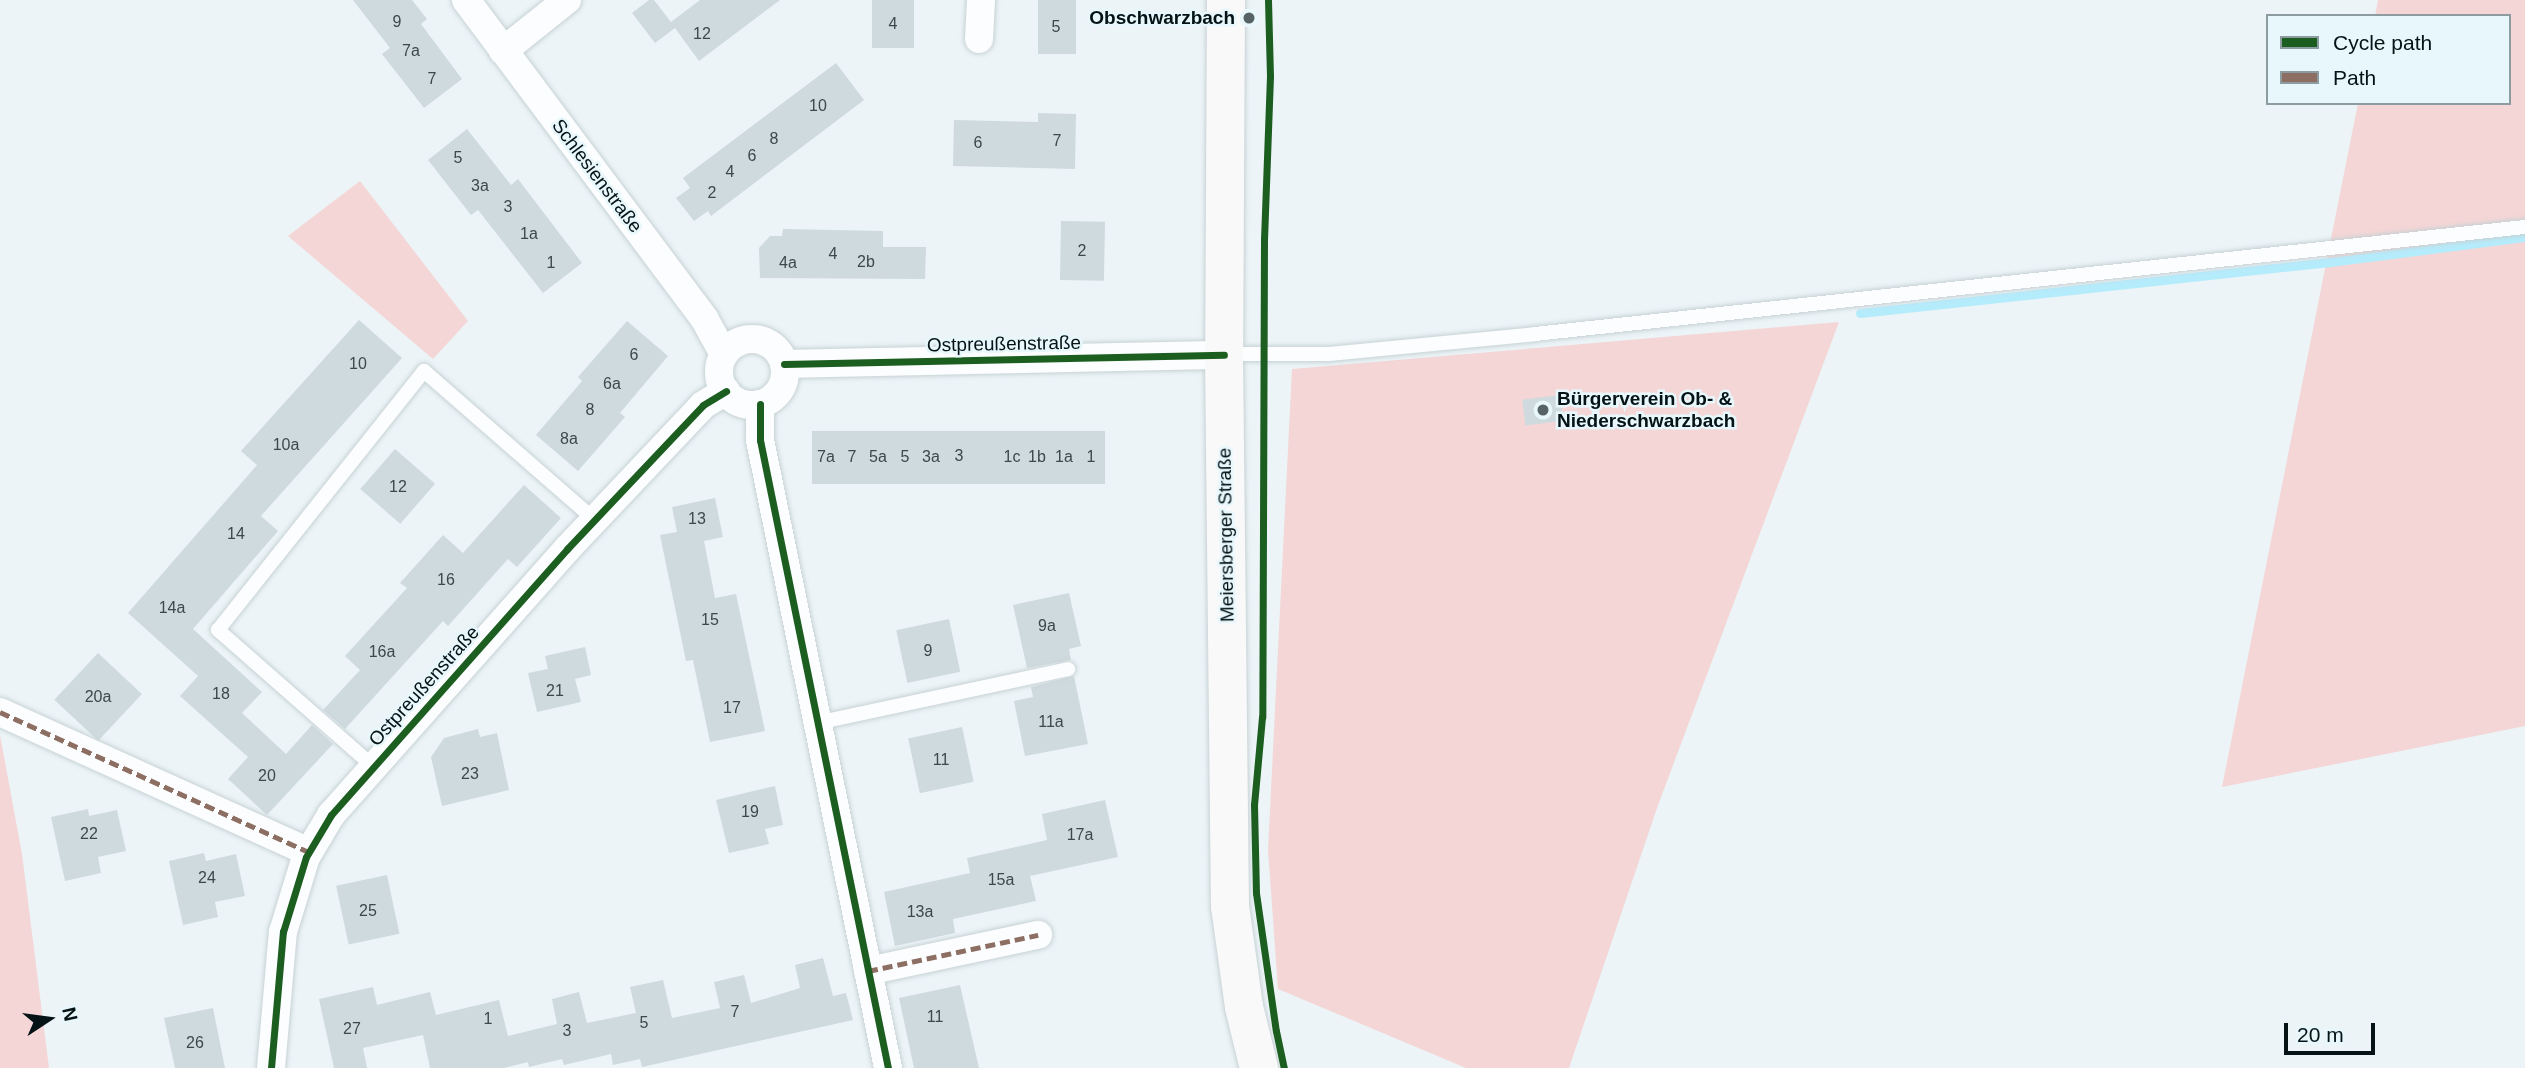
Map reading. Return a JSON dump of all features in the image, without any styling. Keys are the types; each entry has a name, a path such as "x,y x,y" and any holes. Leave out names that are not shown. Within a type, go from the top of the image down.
{"main road":[{"name":"Meiersberger Straße","path":"1226,0 1224,355 1230,906 1244,1007 1259,1068"}],"street":[{"name":"Schlesienstraße","path":"466,0 698,310 724,354"},
{"path":"503,51 567,0"},
{"path":"979,39 981,0"},
{"path":"757,339 769,343 784,364 785,377 780,389 760,404 746,405 735,400 720,380 724,354 744,340 757,339"},
{"name":"Ostpreußenstraße","path":"784,364 1224,355"},
{"name":"Ostpreußenstraße","path":"271,1068 283,933 309,852 331,816 595,520 703,405 726,391"},
{"path":"760,404 760,440 888,1068"},
{"path":"0,712 309,852"},
{"path":"868,971 1038,935"}],"lane":[{"path":"1224,355 1329,354 1535,334 2525,227"},
{"name":"Ostpreußenstraße","path":"374,767 218,630 424,371 595,520"},
{"path":"817,723 1068,669"}],"shaded area":[{"path":"2378,0 2525,0 2525,726 2222,787 2358,105 2511,105 2511,14 2375,14"},
{"path":"360,181 468,321 433,359 288,236"},
{"path":"1839,322 1657,808 1569,1068 1466,1068 1278,989 1268,850 1292,369"},
{"path":"0,735 22,854 49,1068 0,1068"}],"building":[{"path":"353,0 412,0 427,19 421,24 462,79 424,108 382,54 390,48"},
{"path":"649,0 654,0 671,22 700,0 780,0 699,61 675,28 655,43 632,13"},
{"path":"872,0 914,0 914,48 872,48"},
{"path":"1038,0 1076,0 1076,54 1038,54"},
{"path":"836,63 864,100 711,216 708,211 694,221 676,198 690,188 683,178"},
{"path":"1038,113 1076,114 1075,169 953,166 954,120 1038,122"},
{"path":"467,129 511,185 518,179 582,263 543,293 478,210 471,215 428,160"},
{"path":"1061,221 1105,222 1104,281 1060,280"},
{"path":"783,229 883,231 883,247 926,247 925,279 760,278 759,248 770,236 782,236"},
{"path":"359,320 402,358 261,516 278,531 193,629 262,692 242,713 286,754 312,725 333,744 267,815 228,779 248,757 180,696 198,676 128,613 257,465 241,451"},
{"path":"627,321 668,356 620,413 625,417 578,471 536,435 582,381 578,377"},
{"name":"Bürgerverein Ob- & Niederschwarzbach","path":"1560,395 1563,421 1525,425 1522,400"},
{"path":"812,431 1105,431 1105,484 812,484"},
{"path":"395,449 435,484 400,524 360,489"},
{"path":"524,485 561,518 517,567 508,559 448,626 443,621 345,729 323,710 360,670 345,656 407,588 400,583 443,535 463,553"},
{"path":"715,498 723,537 704,541 715,598 736,594 765,731 710,742 693,660 686,661 660,535 677,532 672,507"},
{"path":"1069,593 1081,646 1069,649 1071,660 1027,668 1013,605"},
{"path":"949,619 960,672 907,683 896,630"},
{"path":"585,647 591,675 575,679 581,702 537,712 528,673 548,669 545,656"},
{"path":"98,653 142,694 98,741 54,700"},
{"path":"1074,676 1088,744 1025,756 1014,701 1033,697 1031,687"},
{"path":"962,727 974,782 920,793 908,738"},
{"path":"478,729 480,737 497,733 509,790 442,806 431,757 444,738"},
{"path":"775,786 783,825 765,829 769,844 729,853 716,800"},
{"path":"1105,800 1118,857 1030,876 1036,901 953,919 955,933 895,946 884,892 970,873 967,858 1047,840 1042,814"},
{"path":"88,809 89,816 117,810 126,851 98,857 101,873 65,881 51,817"},
{"path":"204,853 206,861 236,854 245,896 215,902 218,917 183,925 169,861"},
{"path":"387,875 399,934 349,945 336,886"},
{"path":"823,958 833,996 846,993 853,1020 642,1067 640,1059 613,1065 611,1054 564,1065 562,1059 529,1067 528,1062 504,1068 430,1068 423,1035 363,1048 367,1068 334,1068 319,999 373,987 377,1005 430,992 436,1015 499,1000 508,1036 557,1024 552,999 579,992 587,1023 636,1013 630,987 663,980 672,1018 720,1008 714,982 744,975 751,1003 800,988 795,965"},
{"path":"960,985 979,1068 914,1068 899,998"},
{"path":"213,1008 225,1068 175,1068 164,1018"}],"waterway":[{"path":"1860,313 2330,262 2525,237"}],"marked path":[{"path":"0,712 309,852"},
{"path":"868,971 1038,935"}],"cycle path":[{"path":"1268,0 1270,76 1264,240 1262,717 1254,805 1256,893 1284,1068"},
{"path":"784,364 1224,355"},
{"path":"271,1068 283,932 306,857 331,815 567,549 703,405 726,391"},
{"path":"760,404 760,440 888,1068"}],"place":[{"name":"Obschwarzbach","path":"1249,18"},
{"name":"Bürgerverein Ob- & Niederschwarzbach","path":"1543,410"}]}
